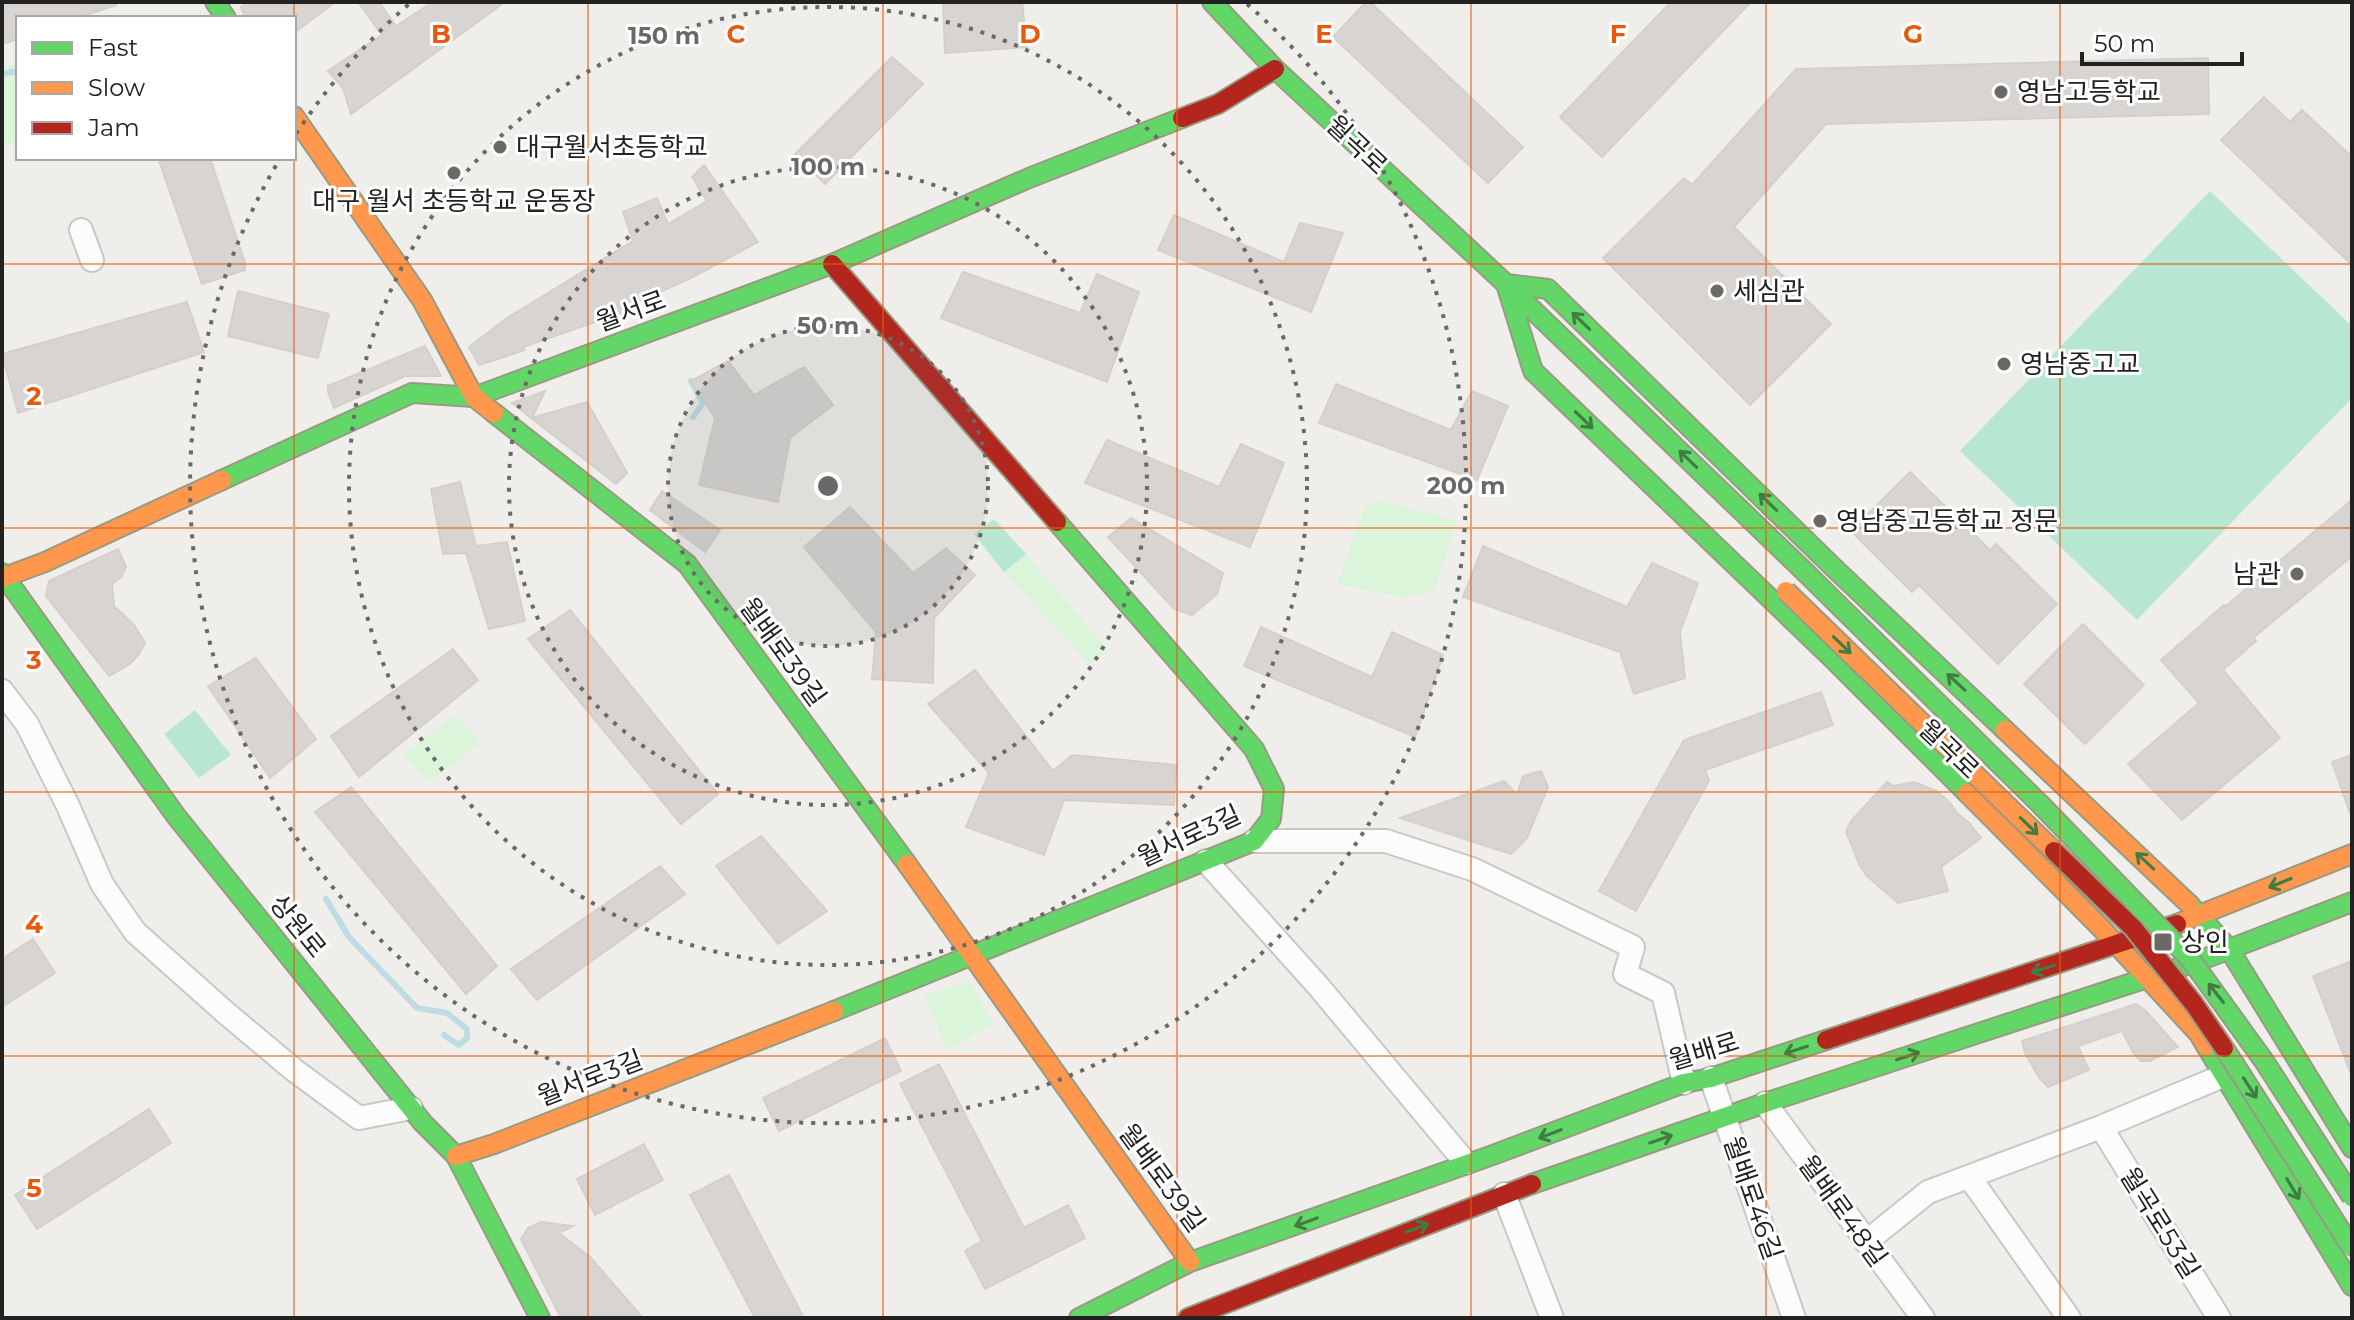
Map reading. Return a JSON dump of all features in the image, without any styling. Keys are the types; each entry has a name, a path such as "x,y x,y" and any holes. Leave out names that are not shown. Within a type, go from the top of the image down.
{"main road":[{"name":"월곡로","path":"1212,2 1275,69 1506,284 1805,572 2041,805 2191,960 2264,1061 2352,1197"},
{"name":"월서로","path":"3,576 45,562 412,393 474,397 832,264 1029,178 1218,104 1275,69"},
{"name":"월배로39길","path":"296,119 422,300 474,397 687,564 974,956 1190,1262"},
{"name":"월서로3길","path":"456,1156 494,1144 974,956 1206,861 1254,841 1271,819 1274,789 1254,749 832,264"},
{"name":"월곡로","path":"1506,284 1546,353"},
{"path":"2352,1148 2229,949 2201,915 1833,567 1548,289 1506,284 1533,371 1832,658 2117,945 2199,1034 2352,1286"},
{"name":"월곡로","path":"1721,526 2133,928 2194,1004 2352,1248"},
{"name":"상원로","path":"3,576 176,816 411,1108 456,1156 540,1318"},
{"name":"월배로","path":"1079,1318 1190,1262 1333,1213 1684,1083 1711,1078 2158,932 2352,854"},
{"path":"1188,1318 1504,1194 1765,1103 2148,978 2352,902"}],"street":[{"path":"81,230 92,260"},
{"path":"2,691 27,724 102,884 135,932 294,1070 359,1118 411,1108"},
{"path":"1254,841 1386,841 1472,869 1633,947 1625,974 1663,993 1684,1083"},
{"path":"1206,861 1319,987 1466,1163"},
{"path":"1866,1242 1928,1192 2101,1127 2225,1075"},
{"name":"월배로46길","path":"1711,1078 1794,1318"},
{"name":"월배로48길","path":"1765,1103 1922,1318"},
{"name":"월곡로53길","path":"2101,1127 2219,1318"},
{"path":"1970,1178 2069,1318"},
{"path":"1504,1194 1552,1318"},
{"path":"1230,1300 1248,1318"}],"green space":[{"path":"16,63 16,142 2,146 2,68"},
{"path":"2210,191 2352,326 2352,398 2137,620 1960,451"},
{"path":"1381,501 1458,521 1434,590 1405,598 1337,584 1366,505"},
{"path":"994,519 1026,554 1004,572 974,534"},
{"path":"1026,554 1109,651 1089,664 1004,572"},
{"path":"195,710 231,755 199,778 164,734"},
{"path":"454,715 481,743 429,782 403,755"},
{"path":"969,981 994,1024 948,1050 924,996"}],"building":[{"path":"2,2 116,2 116,5 84,16 16,16 16,40 2,44"},
{"path":"248,2 335,2 296,31 296,16 244,16 241,7"},
{"path":"358,2 379,2 396,26 433,2 505,2 351,114 343,88 328,71 382,35"},
{"path":"943,2 1022,2 1027,47 945,53"},
{"path":"1366,2 1370,2 1523,147 1488,183 1333,37"},
{"path":"1671,2 1751,2 1602,157 1560,117"},
{"path":"892,57 923,84 825,184 795,154"},
{"path":"2208,58 2209,114 1826,124 1734,227 1831,324 1750,405 1603,258 1684,178 1692,185 1796,69"},
{"path":"2264,97 2290,122 2302,110 2352,157 2352,265 2221,140"},
{"path":"159,160 211,160 245,270 202,284"},
{"path":"704,165 758,242 691,278 637,302 639,307 479,365 469,347 507,318 633,241 623,212 657,198 668,224 707,201 692,177"},
{"path":"1174,215 1284,262 1300,223 1343,233 1311,312 1158,250"},
{"path":"963,272 1080,313 1097,274 1139,292 1107,382 941,318"},
{"path":"238,291 329,314 318,358 228,336"},
{"path":"187,302 204,352 18,413 2,354"},
{"path":"425,346 441,376 405,376 334,408 328,386"},
{"path":"728,361 754,395 804,367 833,405 790,438 778,502 699,485 715,418 691,381"},
{"path":"1336,384 1451,430 1472,391 1508,406 1477,480 1319,423"},
{"path":"545,391 532,418 587,402 627,473 616,484 512,403"},
{"path":"1107,440 1219,487 1241,444 1284,463 1250,547 1085,483"},
{"path":"1910,472 1990,550 1996,544 2057,604 1998,664 1919,585 1912,592 1851,531"},
{"path":"460,482 476,546 507,542 525,621 489,629 466,553 443,554 431,489"},
{"path":"662,491 720,530 705,552 650,510"},
{"path":"2352,500 2352,556 2253,638 2256,641 2223,670 2280,738 2182,820 2128,764 2199,703 2161,660"},
{"path":"850,507 913,573 946,548 975,575 934,618 933,683 872,679 876,632 804,547"},
{"path":"1131,518 1223,573 1217,594 1192,615 1174,609 1108,537"},
{"path":"1483,546 1627,607 1652,563 1698,583 1680,632 1685,678 1634,694 1620,652 1463,597"},
{"path":"118,549 126,567 121,577 112,584 114,606 134,625 145,643 130,664 109,676 46,596 49,581"},
{"path":"570,610 718,794 681,824 528,639"},
{"path":"2083,624 2144,685 2085,744 2024,684"},
{"path":"1261,627 1372,677 1392,632 1443,655 1415,737 1244,666"},
{"path":"453,649 478,680 359,777 331,736"},
{"path":"256,658 316,739 270,778 208,686"},
{"path":"975,670 1053,771 1072,755 1176,765 1174,805 1064,800 1044,855 966,827 989,773 928,704"},
{"path":"1821,692 1833,725 1705,770 1709,781 1636,911 1599,891 1684,740"},
{"path":"2352,755 2352,813 2350,813 2332,762"},
{"path":"1541,771 1548,787 1527,838 1511,854 1400,818 1504,781 1517,795 1523,776"},
{"path":"1887,782 1894,786 1914,782 1937,791 1981,838 1941,867 1948,891 1898,903 1860,866 1846,832 1851,821"},
{"path":"351,787 497,966 466,994 315,812"},
{"path":"761,836 827,911 778,944 716,866"},
{"path":"660,866 685,894 537,1000 511,969"},
{"path":"33,939 55,973 2,1007 2,959"},
{"path":"2352,961 2352,1074 2351,1074 2313,976"},
{"path":"2136,1004 2178,1047 2150,1061 2141,1061 2122,1031 2078,1046 2089,1070 2048,1087 2039,1078 2022,1041"},
{"path":"885,1038 901,1071 779,1131 763,1098"},
{"path":"939,1064 1024,1228 1068,1205 1085,1238 985,1289 965,1251 982,1241 900,1084"},
{"path":"149,1109 171,1143 37,1229 15,1195"},
{"path":"644,1144 663,1180 595,1215 577,1179"},
{"path":"729,1175 804,1318 755,1318 690,1195"},
{"path":"541,1222 573,1226 559,1233 591,1258 643,1318 561,1318 521,1239 528,1228"}],"waterway":[{"path":"2,75 16,72"},
{"path":"691,381 703,403 693,417"},
{"path":"326,899 349,937 417,1008 447,1013 467,1029 467,1038 459,1045 444,1035"}],"traffic: fast":[{"path":"215,2 225,16"},
{"path":"1212,2 1275,69 1506,284 1533,371 1832,658 1967,793"},
{"path":"222,480 412,393 474,397 832,264 1029,178 1182,118"},
{"path":"1506,284 1548,289 2005,730"},
{"path":"1508,286 1805,572"},
{"path":"494,413 687,564 907,864"},
{"path":"834,1011 1254,841 1271,819 1274,789 1254,749 1057,522"},
{"path":"1805,572 2041,805 2191,960 2264,1061 2352,1197"},
{"path":"2,573 176,816 423,1123 456,1156 540,1318"},
{"path":"1532,1184 1765,1103 2196,962 2352,902"},
{"path":"2189,904 2229,949 2352,1148"},
{"path":"1079,1318 1190,1262 1490,1156 1684,1083 1711,1078 1826,1040"},
{"path":"2206,1046 2352,1286"},
{"path":"2224,1048 2352,1248"}],"traffic: slow":[{"path":"296,119 422,300 474,397 494,413"},
{"path":"2,578 45,562 222,480"},
{"path":"1786,591 2054,851"},
{"path":"2005,730 2189,904"},
{"path":"1967,793 2102,929 2199,1034 2206,1046"},
{"path":"2177,924 2352,854"},
{"path":"907,864 1190,1262"},
{"path":"456,1156 494,1144 834,1011"}],"traffic: jam":[{"path":"1182,118 1218,104 1275,69"},
{"path":"832,264 1057,522"},
{"path":"2054,851 2133,928 2194,1004 2224,1048"},
{"path":"1826,1040 2177,924"},
{"path":"1188,1318 1532,1184"}],"place":[{"name":"영남고등학교","path":"2001,92"},
{"name":"대구월서초등학교","path":"500,147"},
{"name":"대구 월서 초등학교 운동장","path":"454,173"},
{"name":"세심관","path":"1717,291"},
{"name":"영남중고교","path":"2004,364"},
{"name":"영남중고등학교 정문","path":"1820,521"},
{"name":"남관","path":"2297,574"},
{"name":"상인","path":"2163,942"}]}
